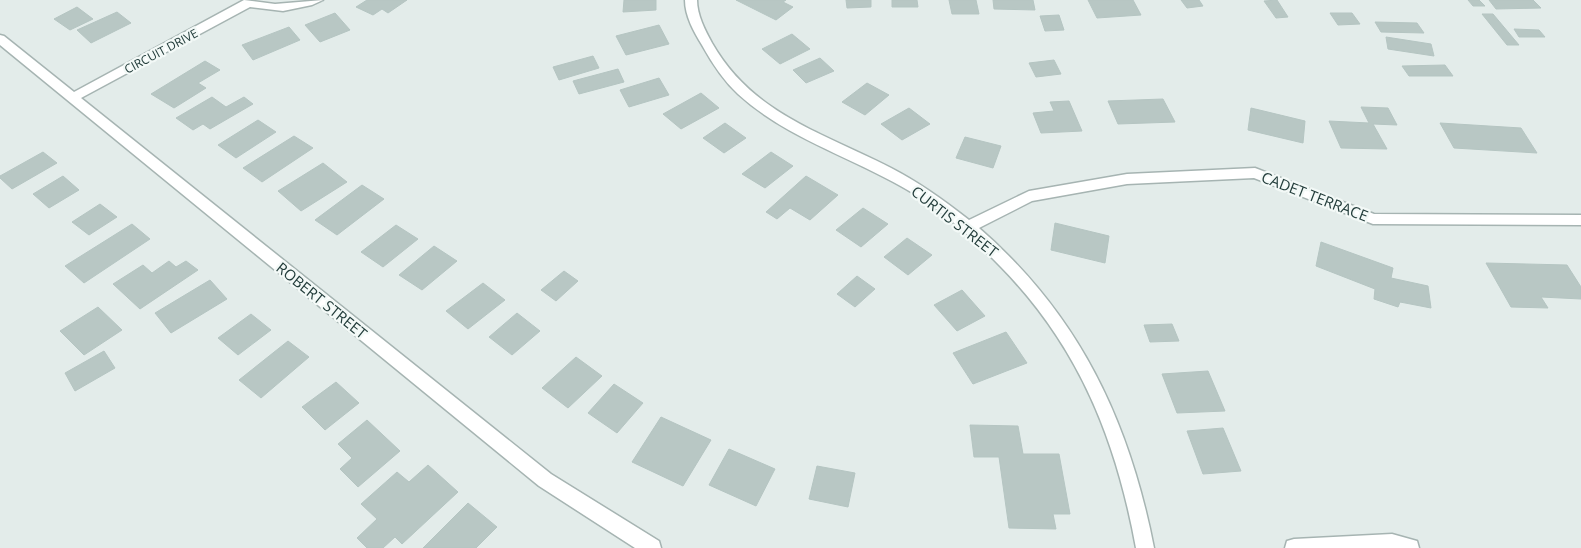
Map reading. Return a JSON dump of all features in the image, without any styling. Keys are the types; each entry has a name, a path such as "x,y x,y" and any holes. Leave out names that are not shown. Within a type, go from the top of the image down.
{"street":[{"name":"CIRCUIT DRIVE","path":"72,98 249,2 266,8 289,8 318,0"},
{"name":"CURTIS STREET","path":"691,0 690,8 706,46 719,66 736,85 780,120 879,167 917,189 987,243 1019,276 1050,314 1076,355 1100,401 1122,452 1138,510 1145,548"},
{"name":"ROBERT STREET","path":"0,39 545,480 652,548"},
{"name":"CADET TERRACE","path":"968,227 1029,196 1127,179 1255,173 1373,219 1581,220"},
{"path":"1294,548 1392,543 1410,548"}],"building":[{"path":"367,0 407,0 388,13 382,9 373,15 356,7"},
{"path":"624,0 656,0 656,10 623,12"},
{"path":"736,0 786,0 783,2 793,7 776,20"},
{"path":"846,0 871,0 871,7 847,8"},
{"path":"892,0 917,0 918,7 892,7"},
{"path":"949,0 976,0 979,14 952,14"},
{"path":"993,0 1033,0 1035,10 994,9"},
{"path":"1088,0 1133,0 1141,15 1097,18"},
{"path":"1181,0 1199,0 1203,6 1187,8"},
{"path":"1277,0 1288,17 1276,18 1264,1"},
{"path":"1468,0 1479,0 1485,6 1473,6"},
{"path":"1489,0 1533,0 1541,8 1496,9"},
{"path":"77,7 93,19 70,30 54,19"},
{"path":"117,12 131,23 91,43 77,30"},
{"path":"335,13 350,30 320,42 305,25"},
{"path":"1330,13 1352,13 1360,24 1338,25"},
{"path":"1482,14 1493,14 1519,45 1507,45"},
{"path":"1059,15 1064,30 1045,31 1040,16"},
{"path":"1375,22 1417,23 1424,33 1381,32"},
{"path":"659,25 669,44 626,55 616,36"},
{"path":"289,27 300,40 253,60 242,45"},
{"path":"1514,29 1539,30 1545,37 1519,37"},
{"path":"792,34 810,49 780,64 762,49"},
{"path":"1386,37 1431,44 1434,56 1388,49"},
{"path":"593,56 599,68 559,80 553,67"},
{"path":"820,58 834,71 806,83 793,70"},
{"path":"1054,60 1061,74 1036,77 1029,63"},
{"path":"205,61 220,70 198,83 206,88 174,108 151,94"},
{"path":"1445,65 1453,76 1409,76 1402,66"},
{"path":"618,69 624,82 579,94 573,81"},
{"path":"659,78 669,95 629,107 620,90"},
{"path":"867,83 889,95 865,115 842,102"},
{"path":"701,93 719,108 681,129 663,114"},
{"path":"212,97 226,107 244,97 253,104 210,129 203,124 193,130 176,118"},
{"path":"1163,99 1175,122 1118,124 1108,101"},
{"path":"1069,101 1082,131 1041,133 1033,113 1054,111 1050,102"},
{"path":"1361,107 1388,108 1397,125 1373,124 1387,149 1341,148 1329,121 1369,123"},
{"path":"909,108 930,124 902,140 881,124"},
{"path":"1251,108 1305,121 1303,143 1248,130"},
{"path":"258,120 276,132 236,158 218,145"},
{"path":"725,123 746,138 724,153 703,138"},
{"path":"1440,123 1521,128 1537,153 1454,148"},
{"path":"294,136 313,148 262,182 243,168"},
{"path":"965,137 1001,146 993,168 956,158"},
{"path":"43,152 57,163 12,189 0,178 0,176"},
{"path":"771,152 793,166 765,188 742,174"},
{"path":"323,163 347,182 301,211 278,191"},
{"path":"63,176 79,190 49,208 33,194"},
{"path":"806,176 838,195 810,220 790,208 777,219 766,212"},
{"path":"362,185 384,199 337,235 315,220"},
{"path":"100,204 117,217 89,235 72,222"},
{"path":"863,208 888,224 861,247 836,230"},
{"path":"1055,223 1109,236 1105,263 1051,250"},
{"path":"132,224 150,239 84,283 65,266"},
{"path":"396,225 418,239 383,267 361,252"},
{"path":"907,238 932,255 908,275 884,257"},
{"path":"1321,242 1393,268 1391,278 1428,286 1431,308 1400,302 1398,307 1374,299 1375,289 1316,266"},
{"path":"434,246 457,261 422,290 399,275"},
{"path":"169,261 176,267 186,261 198,270 140,309 113,284 143,265 152,273"},
{"path":"1486,263 1567,265 1581,287 1581,299 1541,297 1548,308 1511,307"},
{"path":"564,271 578,281 556,301 541,290"},
{"path":"857,276 875,289 855,307 837,294"},
{"path":"210,280 227,299 171,333 155,313"},
{"path":"483,283 505,300 468,329 446,311"},
{"path":"962,290 985,316 957,331 934,305"},
{"path":"98,307 122,330 84,355 60,331"},
{"path":"517,313 540,331 512,355 489,337"},
{"path":"251,314 271,330 238,355 218,338"},
{"path":"1172,324 1179,341 1150,342 1144,325"},
{"path":"1006,332 1027,363 973,384 953,353"},
{"path":"288,341 309,357 261,398 239,380"},
{"path":"104,351 115,368 75,391 65,373"},
{"path":"576,357 602,376 568,408 542,388"},
{"path":"1208,371 1225,411 1177,413 1162,374"},
{"path":"336,382 359,403 325,430 302,407"},
{"path":"614,384 643,403 617,433 588,413"},
{"path":"661,417 711,440 683,486 632,462"},
{"path":"367,420 400,451 358,487 340,469 352,458 338,444"},
{"path":"970,425 1018,426 1023,454 1059,454 1070,514 1053,514 1056,529 1009,528 999,457 974,457"},
{"path":"1223,428 1241,471 1203,474 1187,431"},
{"path":"729,449 775,469 756,506 709,485"},
{"path":"428,465 458,492 402,544 395,537 383,548 367,548 357,538 377,519 361,504 397,472 409,482"},
{"path":"817,466 855,473 848,507 809,499"},
{"path":"468,503 497,527 476,548 423,548"}]}
